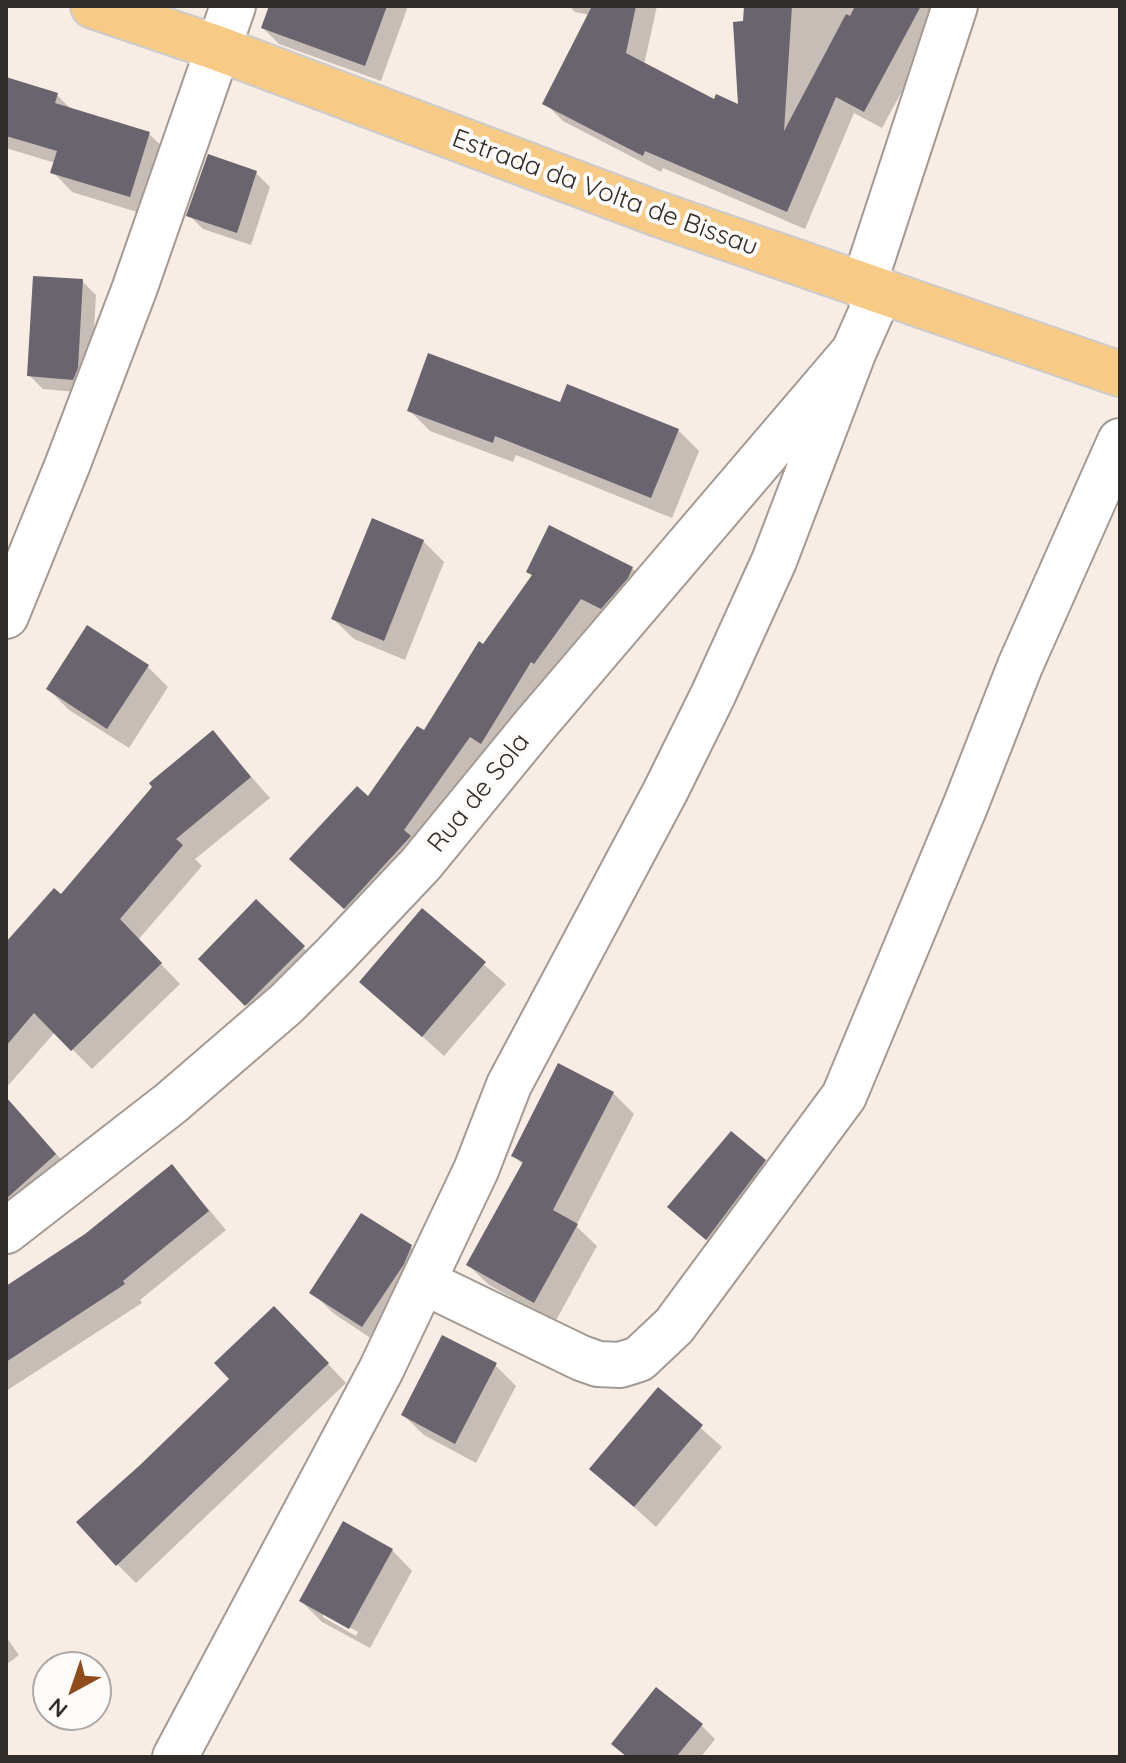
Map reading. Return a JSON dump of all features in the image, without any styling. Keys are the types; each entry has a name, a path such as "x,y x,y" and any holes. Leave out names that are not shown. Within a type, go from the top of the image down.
{"main road":[{"name":"Estrada da Volta de Bissau","path":"93,6 217,48 655,213 1120,374"}],"street":[{"path":"6,616 134,290 233,6"},
{"name":"Rua de Sola","path":"6,1231 171,1103 286,1004 335,955 421,864 534,726 854,351 955,6"},
{"path":"175,1757 381,1370 476,1170 509,1085 665,792 713,695 774,561 854,351"},
{"path":"424,1282 598,1364 620,1365 639,1359 674,1326 844,1096 1020,666 1120,441"}],"building":[{"path":"269,6 387,6 365,66 261,28"},
{"path":"592,6 636,6 626,53 714,99 716,94 738,104 733,22 743,21 744,6 792,6 784,131 846,14 850,16 855,6 921,6 864,112 836,97 787,212 645,151 643,156 542,104"},
{"path":"6,77 58,93 55,103 150,132 130,197 50,173 57,151 6,136"},
{"path":"208,154 257,171 237,233 186,216"},
{"path":"33,276 83,279 78,368 73,380 27,376"},
{"path":"428,353 560,402 567,384 679,429 651,498 495,436 493,443 407,411"},
{"path":"372,518 424,540 384,641 331,619"},
{"path":"549,525 633,567 628,578 601,609 581,599 534,664 531,662 481,744 470,737 404,830 411,836 344,909 289,859 357,786 368,796 417,726 424,730 479,641 483,644 532,575 526,572"},
{"path":"87,625 149,665 107,729 46,689"},
{"path":"213,730 251,777 176,839 183,845 120,919 162,963 71,1051 34,1013 6,1046 6,942 54,888 61,894 152,787 149,783"},
{"path":"256,899 305,946 245,1006 198,959"},
{"path":"422,908 486,962 422,1037 359,982"},
{"path":"558,1063 614,1092 553,1210 578,1224 534,1303 466,1265 523,1162 511,1156"},
{"path":"6,1097 56,1154 6,1199"},
{"path":"731,1131 766,1160 706,1240 667,1207"},
{"path":"172,1164 209,1211 123,1281 125,1284 6,1362 6,1286 85,1234"},
{"path":"361,1213 412,1245 404,1264 362,1327 309,1293"},
{"path":"274,1306 329,1363 116,1566 76,1522 229,1379 214,1363"},
{"path":"442,1335 497,1363 455,1444 401,1415"},
{"path":"658,1387 703,1425 634,1507 589,1469"},
{"path":"343,1521 393,1549 349,1629 299,1601"},
{"path":"656,1687 703,1724 676,1757 627,1757 611,1744"}]}
